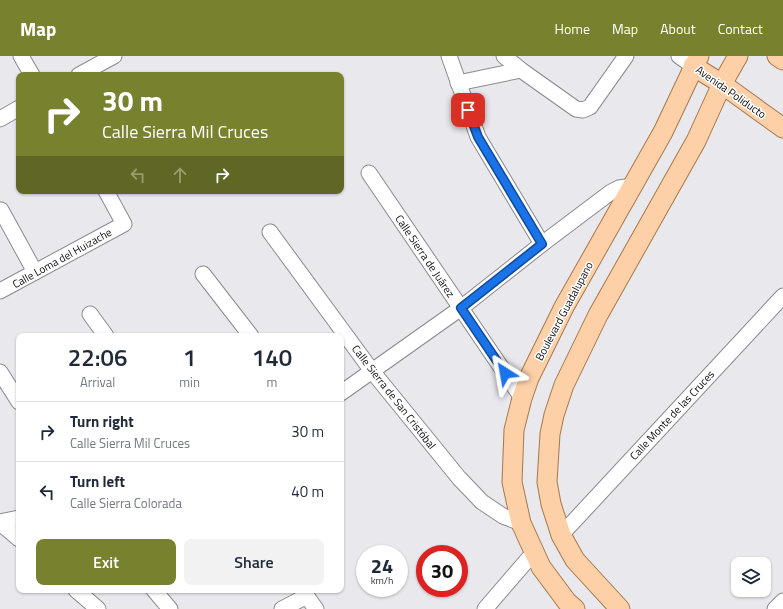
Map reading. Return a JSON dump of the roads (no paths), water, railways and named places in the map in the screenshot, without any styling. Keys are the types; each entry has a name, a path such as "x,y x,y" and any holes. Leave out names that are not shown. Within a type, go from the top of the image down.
{"main road":[{"path":"620,609 575,560 561,535 550,504 547,482 550,434 554,415 564,385 598,315 696,141 722,84 738,56"},
{"path":"777,56 783,60"},
{"name":"Avenida Poliducto","path":"690,59 783,128"},
{"name":"Boulevard Guadalupano","path":"576,609 567,602 541,567 521,523 512,482 514,430 529,378 564,307 663,132 690,59"}],"street":[{"path":"22,56 30,72"},
{"path":"85,72 114,56"},
{"path":"449,56 478,137 542,244"},
{"path":"504,56 576,109 583,110 590,106 626,56"},
{"path":"458,83 521,70"},
{"path":"0,119 16,110"},
{"name":"Calle Sierra de Juárez","path":"369,173 522,398"},
{"path":"344,391 461,308 611,192 619,188 633,186"},
{"name":"Calle Loma del Huizache","path":"0,292 124,224 108,194"},
{"path":"1,210 35,272"},
{"name":"Calle Sierra de San Cristóbal","path":"270,232 372,371 459,478 482,502 503,516 521,523"},
{"path":"203,274 249,333"},
{"name":"Calle Monte de las Cruces","path":"561,535 783,296"},
{"path":"90,314 104,333"},
{"path":"0,372 16,397"},
{"path":"0,522 16,519"},
{"path":"0,522 16,536"},
{"path":"485,609 534,554"},
{"path":"79,593 98,609"},
{"path":"157,593 170,609"},
{"path":"282,609 304,593 316,609"},
{"path":"775,609 783,601"}]}
